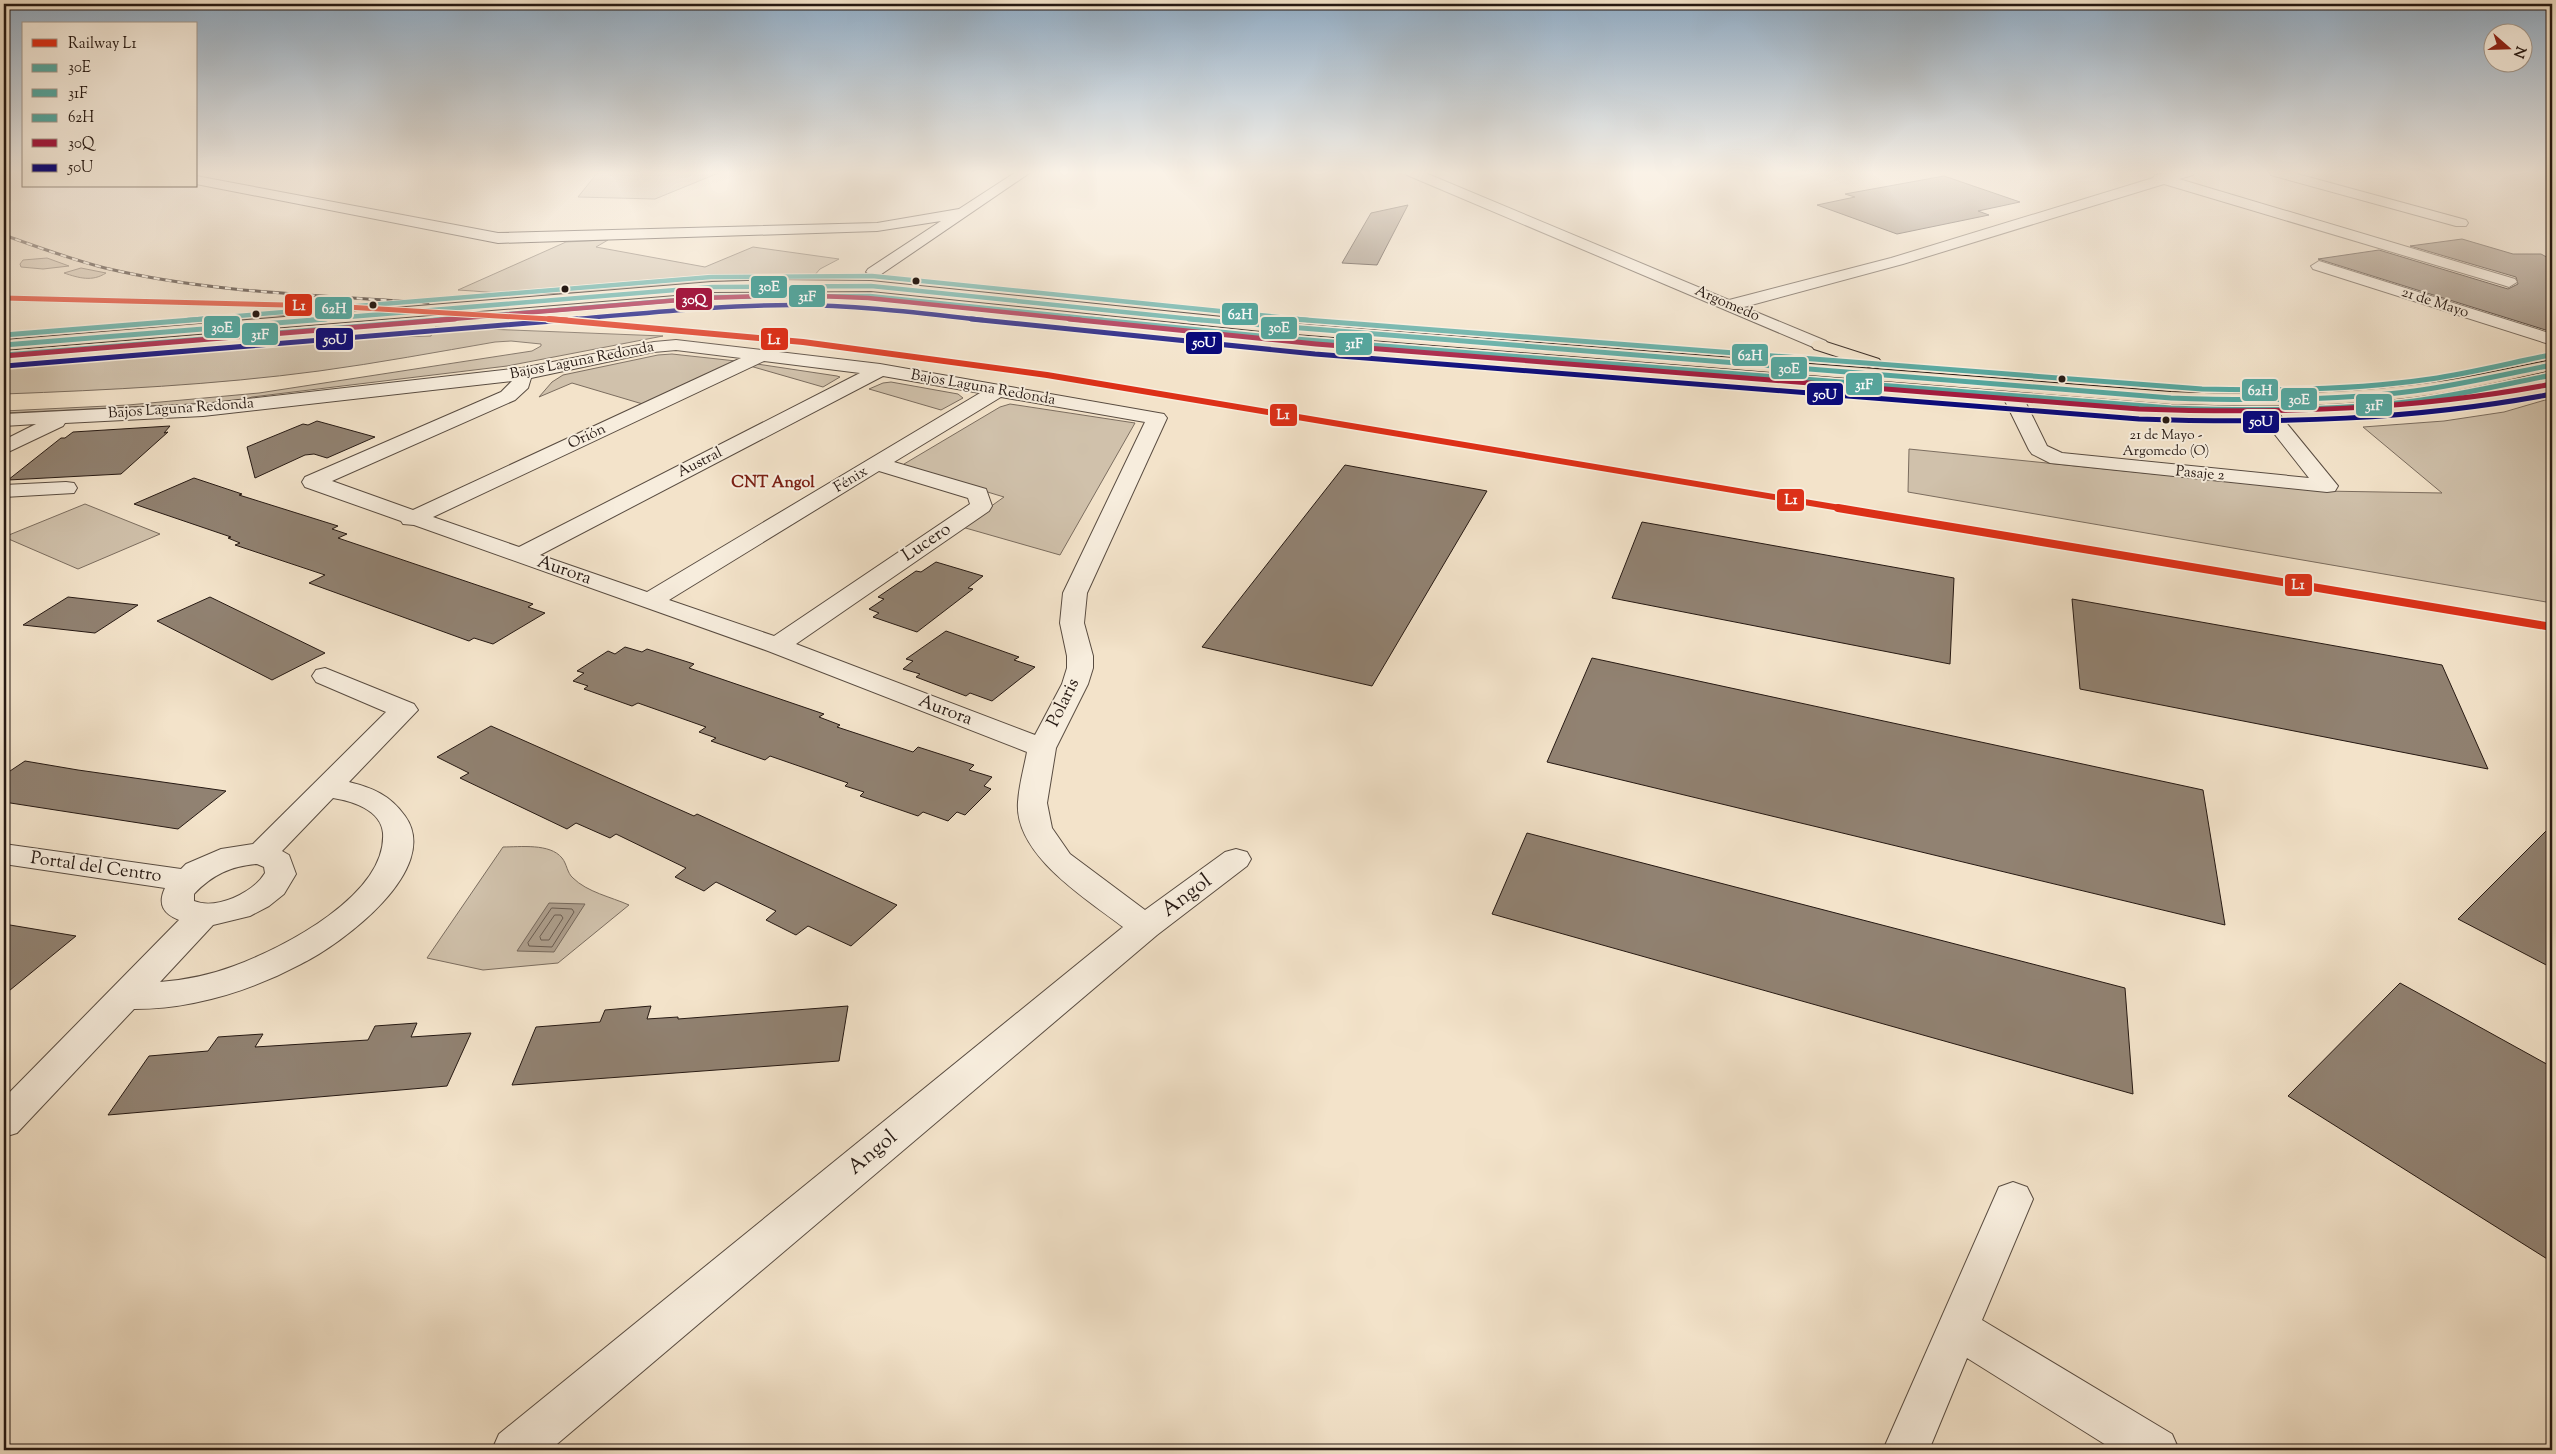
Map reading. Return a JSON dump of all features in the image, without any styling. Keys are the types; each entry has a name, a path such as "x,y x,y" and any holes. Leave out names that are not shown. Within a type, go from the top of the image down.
{"main road":[{"path":"832,285 856,280 874,272 880,282 889,288"},
{"path":"4,345 320,318 748,285 832,285 889,288 1262,326 1819,369 2097,393 2269,400 2337,398 2416,391 2552,364"},
{"path":"4,356 605,306 748,296 840,296 1316,344 2139,409 2268,413 2340,411 2436,404 2552,384"},
{"path":"1778,380 1805,375 1819,369 1826,358 1820,345"},
{"path":"1820,345 1921,378"}],"street":[{"path":"916,240 920,242"},
{"path":"874,272 923,240"},
{"name":"Argomedo","path":"1574,240 1820,345"},
{"path":"1730,305 1897,261 1966,240"},
{"path":"2367,240 2509,282"},
{"name":"21 de Mayo","path":"2319,266 2552,340"},
{"name":"Bajos Laguna Redonda","path":"4,420 203,410 522,374 654,346 676,345 880,370 1157,418"},
{"name":"Orión","path":"411,518 763,355"},
{"name":"Austral","path":"520,556 880,370"},
{"name":"Aurora","path":"522,374 521,384 508,396 313,482 411,518 651,600 777,646 1042,748"},
{"name":"Fénix","path":"651,600 999,390"},
{"name":"Pasaje 2","path":"2014,399 2039,450 2057,459 2327,486 2268,413"},
{"path":"4,448 65,417"},
{"name":"Polaris","path":"1145,927 1059,861 1037,829 1032,803 1042,748 1075,684 1080,668 1080,656 1072,623 1075,593 1157,418"},
{"name":"Lucero","path":"777,646 981,506 978,494 878,464"},
{"path":"4,491 66,488"},
{"path":"262,853 404,710 325,676"},
{"path":"125,996 173,994 240,977 275,963 312,943 345,921 371,897 387,875 398,851 399,832 391,815 378,803 362,795 326,788"},
{"name":"Portal del Centro","path":"262,853 276,857 283,869 276,883 249,904 221,914 203,916 184,912 179,908 177,896 181,888 197,872 213,863 243,854 262,853"},
{"name":"Portal del Centro","path":"4,854 188,881"},
{"name":"Angol","path":"515,1450 1145,927 1236,860"},
{"path":"4,1122 203,916"},
{"path":"1906,1450 2013,1200"},
{"path":"1958,1329 2156,1450"}],"shaded area":[{"path":"608,240 596,247 705,267 753,247 839,259 820,269 813,277 740,280 558,294 514,294 458,290 566,242"},
{"path":"47,258 69,266 43,269 21,267 20,264 23,260"},
{"path":"81,268 106,273 96,278 80,278 64,273"},
{"path":"229,316 297,316 4,341 4,334 134,328"},
{"path":"435,327 663,336 507,366 252,397 225,406 215,403 4,413 4,411 128,405 259,393 532,351 541,346 541,344 511,341 495,342 280,376 162,386 4,394 4,364 309,339 431,336"},
{"path":"672,354 736,361 646,405 572,383 539,397 552,382 563,375 658,355"},
{"path":"757,364 840,377 823,387 750,366"},
{"path":"891,382 958,394 963,398 941,410 869,389"},
{"path":"2552,398 2552,603 1908,492 1909,449 2322,491 2442,493 2363,427 2444,421 2504,412"},
{"path":"1010,404 1135,423 1060,555 962,527 1004,497 905,467 904,464 1000,407"},
{"path":"85,504 160,534 78,569 4,537"},
{"path":"503,847 543,848 557,853 562,858 571,876 579,883 592,891 629,905 558,963 483,970 427,958"}],"water":[{"path":"549,903 585,904 554,952 517,951"}],"building":[{"path":"1355,240 1390,240 1377,265 1342,263"},
{"path":"2465,240 2513,254 2541,254 2552,260 2552,332 2318,259 2379,250 2508,289 2518,284 2516,277 2410,246"},
{"path":"317,421 375,437 327,458 314,454 305,455 255,478 247,447 303,424 308,425"},
{"path":"170,426 164,433 168,432 121,474 8,480 61,438 65,438 73,432"},
{"path":"1345,465 1487,491 1372,686 1202,647"},
{"path":"194,478 242,494 239,495 338,526 332,529 347,534 338,538 533,604 528,607 545,613 493,644 474,638 469,641 309,583 325,575 235,545 240,543 228,538 231,537 134,504"},
{"path":"1642,522 1954,578 1950,664 1612,598"},
{"path":"936,562 983,576 968,588 973,589 917,632 873,617 879,613 869,609 884,599 878,597 916,571 921,572"},
{"path":"68,597 138,605 95,633 23,625"},
{"path":"210,597 325,653 272,680 157,621"},
{"path":"2072,599 2442,665 2488,769 2080,689"},
{"path":"946,631 1019,657 1014,660 1035,667 992,701 970,693 966,696 916,677 920,674 903,669 913,661 906,659"},
{"path":"625,647 642,652 647,649 694,664 689,668 824,714 819,717 840,725 837,727 913,752 918,747 974,765 969,770 992,777 984,786 991,789 965,815 957,812 948,821 923,812 918,816 860,796 864,792 845,786 848,783 770,756 765,760 711,741 716,738 699,732 706,727 638,703 632,706 584,689 588,686 573,681 584,673 577,671 608,651 615,654"},
{"path":"1592,658 2203,790 2225,925 1547,762"},
{"path":"491,726 694,816 697,814 897,905 851,946 808,926 796,935 766,920 776,911 716,882 704,891 675,877 686,868 616,834 610,838 576,823 567,829 460,778 469,773 437,757"},
{"path":"25,761 226,791 178,829 4,802 4,775"},
{"path":"2552,825 2552,968 2458,919"},
{"path":"1527,833 2125,988 2133,1094 1492,914"},
{"path":"4,924 76,936 4,995"},
{"path":"2400,983 2552,1067 2552,1262 2288,1096"},
{"path":"651,1006 647,1019 678,1017 678,1019 848,1006 839,1061 512,1085 536,1027 600,1022 605,1010"},
{"path":"417,1023 411,1037 471,1033 447,1086 108,1115 149,1056 208,1051 218,1037 263,1034 255,1047 368,1040 375,1026"}],"railway":[{"path":"18,240 105,268 185,283 265,292 428,303"}],"rail line":[{"name":"L1","path":"4,298 249,303 412,310 574,320 704,331 852,348 1047,375 2552,627"}],"transit line":[{"name":"62H","path":"4,335 711,277 872,276 1272,317 2172,388 2232,390 2352,387 2429,379 2550,355"},
{"name":"30E","path":"4,345 712,287 871,286 1271,327 2171,398 2232,400 2353,397 2448,386 2552,365"},
{"name":"30Q","path":"4,356 704,298 793,295 868,298 1316,344 2139,409 2243,412 2346,410 2449,401 2501,394 2552,384"},
{"name":"31F","path":"5,355 713,297 870,296 1270,337 2171,408 2232,410 2353,407 2448,396 2552,375"},
{"name":"50U","path":"5,366 705,308 793,305 867,308 1315,354 2139,419 2243,422 2346,420 2449,411 2501,404 2552,394"}],"place":[{"name":"21 de Mayo - Argomedo (O)","path":"2166,420"}],"district":[{"name":"CNT Angol","path":"773,483"}]}
